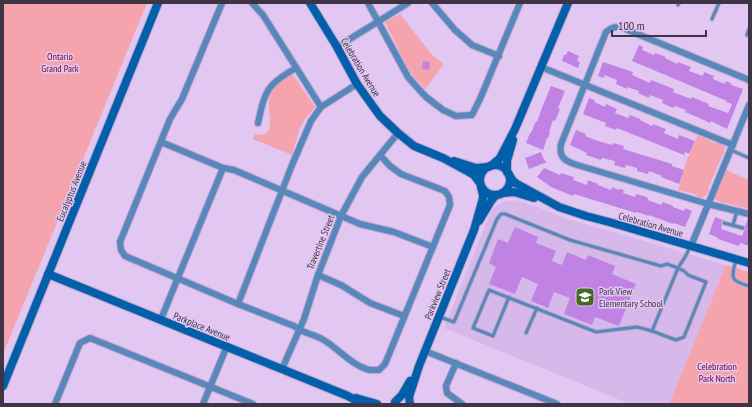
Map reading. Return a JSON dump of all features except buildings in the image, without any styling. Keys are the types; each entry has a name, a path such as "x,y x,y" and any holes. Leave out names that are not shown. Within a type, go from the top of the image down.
{"street":[{"name":"Eucalyptus Avenue","path":"3,386 158,3"},
{"path":"222,3 182,99 170,119 120,242 121,250 125,256 294,326 299,330 313,334 324,340 356,364 369,370 379,370 385,364 450,205 449,197 445,191 401,174 390,166 380,155"},
{"path":"252,3 263,15 321,107"},
{"name":"Celebration Avenue","path":"310,3 337,47 357,84 380,116 398,134 414,146 443,158 476,168 489,166"},
{"path":"368,3 408,77 426,97 443,110 456,116 472,115 499,56 520,3"},
{"path":"337,47 408,3"},
{"path":"432,3 455,30 472,44 499,56"},
{"path":"515,129 507,161 508,186 500,194 493,195 486,192 481,185 481,174 500,158 515,129 568,3"},
{"path":"749,80 623,28 617,26 611,28 606,32 586,85 561,144 560,151 566,161 574,164 708,204 749,214"},
{"path":"541,67 732,148"},
{"path":"258,123 263,99 269,87 280,77 296,68"},
{"path":"238,304 292,165 311,121 321,107 357,84"},
{"path":"690,246 748,109"},
{"name":"Travertine Street","path":"282,369 304,319 318,275 341,216 362,177 398,134"},
{"path":"161,142 223,168 234,170 360,224 394,232 433,247"},
{"name":"Celebration Avenue","path":"443,158 474,175 481,185"},
{"path":"489,166 500,166 508,173"},
{"path":"160,319 178,279 223,168"},
{"name":"Celebration Avenue","path":"508,173 517,184 559,207 749,264"},
{"name":"Parkview Street","path":"418,366 474,230 483,198 481,185"},
{"name":"Celebration Avenue","path":"500,194 514,192 548,202"},
{"name":"Parkview Street","path":"474,230 491,201 500,194"},
{"name":"Parkplace Avenue","path":"48,274 348,396 377,404"},
{"path":"318,275 341,285 370,303 404,316"},
{"path":"55,404 80,343 90,338 253,404"},
{"path":"203,404 227,346"},
{"path":"425,351 557,404"},
{"path":"456,363 446,386 447,393 462,404"},
{"path":"391,403 402,395 418,366"},
{"path":"410,404 410,397 418,366"},
{"name":"Parkplace Avenue","path":"348,396 362,404"},
{"path":"391,403 400,401 407,404"}],"lane":[{"path":"712,19 719,3"},
{"path":"747,34 749,29"},
{"path":"732,148 749,158"},
{"path":"733,225 737,211"},
{"path":"439,316 454,322 497,219 501,214 505,214 570,240 661,266 667,264 706,282 684,337 676,340 637,327 596,332 509,297 489,290 473,328 493,336 509,297"},
{"path":"724,223 743,228"},
{"path":"652,331 678,268 690,246"},
{"path":"736,260 732,273 733,278 738,283 749,286"},
{"path":"526,332 537,308"}],"shaded area":[{"name":"Park View Elementary School","path":"513,200 524,202 565,218 726,265 669,404 630,404 444,328 491,211 503,202"}],"green space":[{"name":"Ontario Grand Park","path":"3,3 147,3 3,354"},
{"path":"400,14 433,56 444,64 425,89 412,75 385,22"},
{"path":"293,75 315,107 300,128 292,155 253,139 255,134 262,135 269,129 269,100 272,89 279,82"},
{"path":"698,135 714,143 720,143 725,147 708,192 704,197 698,197 695,194 678,190 686,162"},
{"path":"726,170 749,180 749,209 722,203 714,197"},
{"name":"Celebration Park North","path":"726,265 749,272 749,404 669,404"}],"place":[{"name":"Park View Elementary School","path":"585,297"}]}
